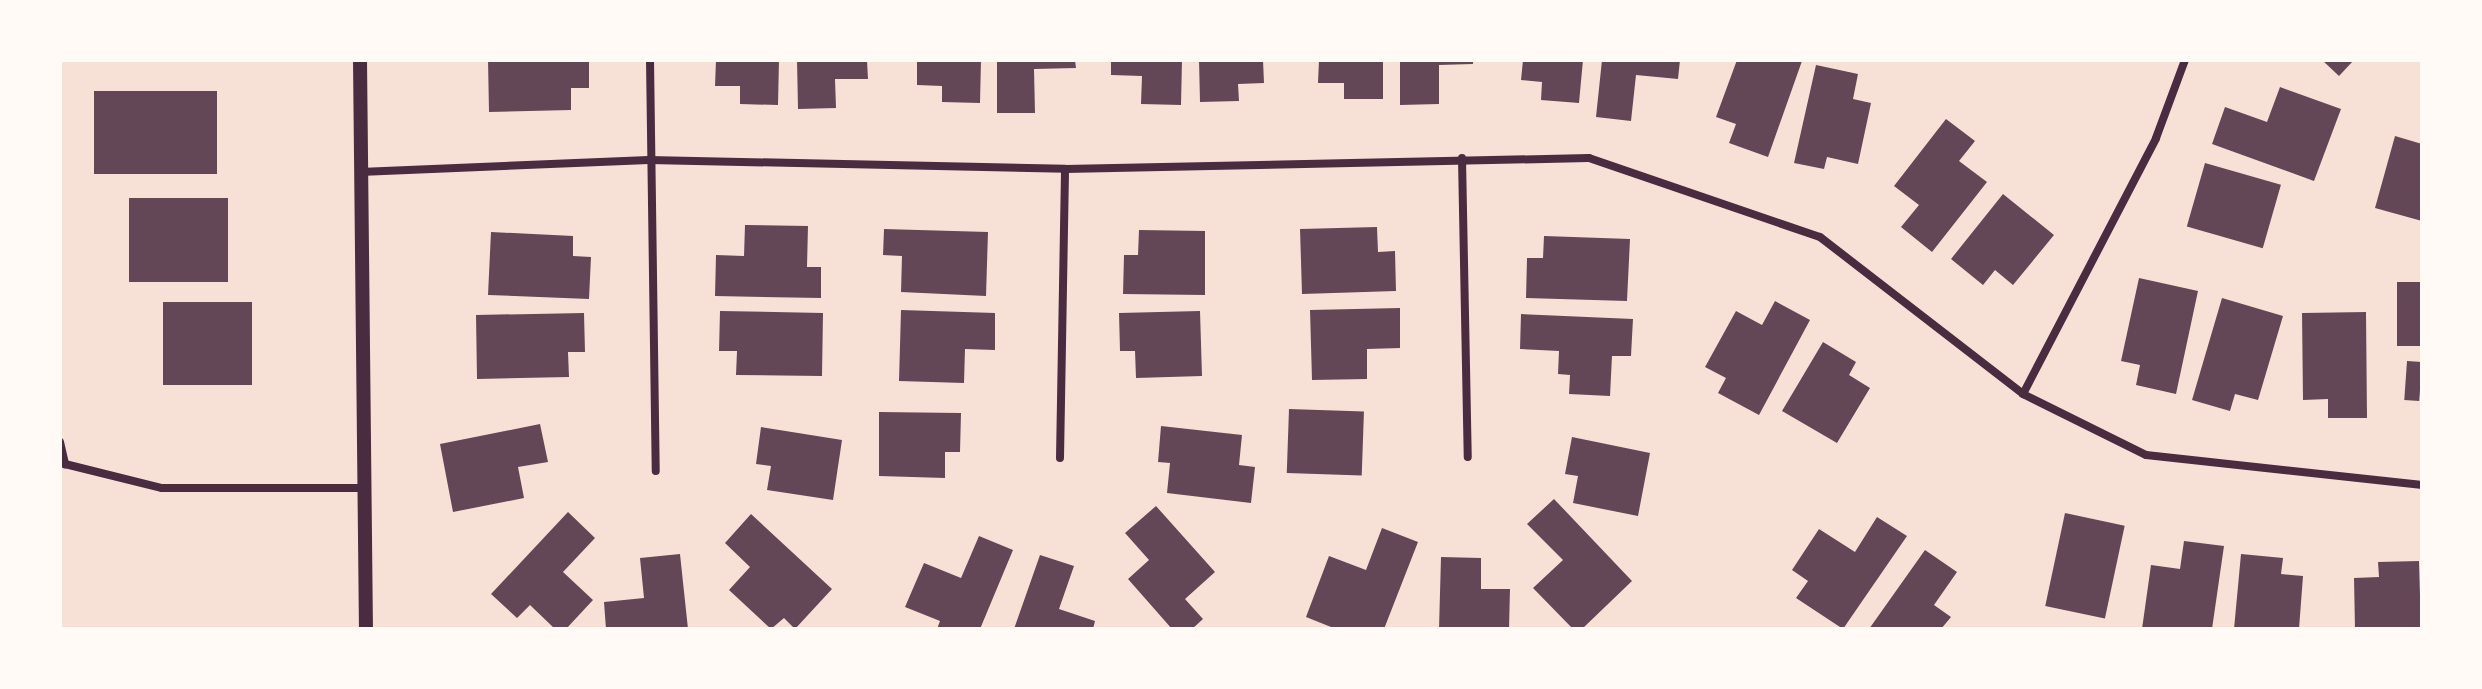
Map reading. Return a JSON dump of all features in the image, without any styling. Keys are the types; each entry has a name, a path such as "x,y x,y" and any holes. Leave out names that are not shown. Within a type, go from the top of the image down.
{"street":[{"path":"360,60 362,488 366,629"},
{"path":"650,60 649,160 656,471"},
{"path":"2023,394 2156,138 2185,60"},
{"path":"359,172 649,160 1065,169 1462,158 1589,158 1820,237 2023,394 2146,455 2422,485"},
{"path":"1462,158 1468,457"},
{"path":"1060,458 1065,169"},
{"path":"60,442 65,464 162,488 362,488"}],"building":[{"path":"488,60 589,60 589,88 571,88 571,110 489,112"},
{"path":"716,60 779,60 778,105 740,104 740,86 715,86"},
{"path":"797,60 867,60 868,79 835,79 836,108 798,109"},
{"path":"917,60 981,60 980,103 942,102 942,86 917,85"},
{"path":"997,60 1075,60 1076,68 1034,69 1035,113 997,113"},
{"path":"1111,60 1182,60 1181,105 1141,104 1142,76 1111,75"},
{"path":"1199,60 1263,60 1264,83 1238,84 1239,101 1200,102"},
{"path":"1319,60 1383,60 1383,99 1344,99 1344,83 1318,83"},
{"path":"1400,60 1473,60 1473,64 1439,65 1439,104 1400,105"},
{"path":"1523,60 1583,60 1579,103 1541,100 1542,82 1521,80"},
{"path":"1602,60 1680,60 1678,79 1636,75 1631,121 1596,117"},
{"path":"1737,60 1802,61 1768,157 1729,143 1736,124 1716,117"},
{"path":"2322,60 2354,60 2339,76"},
{"path":"1816,65 1858,74 1853,99 1871,103 1858,164 1827,157 1824,169 1794,163"},
{"path":"2280,87 2341,109 2314,181 2212,144 2225,107 2267,122"},
{"path":"94,91 217,91 217,174 94,174"},
{"path":"1946,119 1975,141 1959,161 1987,182 1932,252 1901,227 1919,205 1894,186"},
{"path":"2395,136 2422,144 2422,221 2375,208"},
{"path":"2205,163 2281,185 2263,248 2187,226"},
{"path":"2003,194 2054,235 2013,285 1995,270 1983,285 1951,259"},
{"path":"129,198 228,198 228,282 129,282"},
{"path":"745,225 808,226 807,267 821,267 821,298 715,296 716,255 744,256"},
{"path":"1377,227 1378,252 1395,251 1396,291 1302,294 1300,229"},
{"path":"884,229 988,232 986,296 901,292 902,256 883,255"},
{"path":"1139,230 1205,231 1205,295 1123,294 1124,255 1138,255"},
{"path":"491,232 573,236 573,256 591,257 589,299 488,295"},
{"path":"1544,236 1630,239 1627,301 1526,298 1527,258 1543,258"},
{"path":"2139,278 2198,291 2176,394 2136,385 2140,365 2121,361"},
{"path":"2397,282 2422,282 2422,346 2397,346"},
{"path":"2222,298 2283,316 2258,400 2235,394 2230,411 2192,400"},
{"path":"1775,301 1810,320 1759,415 1718,393 1726,378 1705,367 1736,311 1762,325"},
{"path":"163,302 252,302 252,385 163,385"},
{"path":"1400,308 1400,348 1367,349 1367,379 1312,380 1310,310"},
{"path":"901,310 995,313 995,350 965,349 964,383 899,381"},
{"path":"720,311 823,313 822,376 736,375 737,351 719,351"},
{"path":"1200,311 1202,376 1136,378 1135,351 1120,351 1119,313"},
{"path":"2366,312 2367,418 2328,418 2328,399 2303,400 2302,313"},
{"path":"584,313 585,352 568,352 569,377 477,379 476,315"},
{"path":"1521,314 1633,319 1631,356 1612,356 1610,396 1569,394 1570,375 1558,374 1559,351 1520,349"},
{"path":"1823,342 1856,362 1849,375 1870,388 1837,443 1782,411"},
{"path":"2407,361 2422,362 2419,401 2404,400"},
{"path":"1289,409 1364,412 1362,476 1287,473"},
{"path":"879,412 961,413 960,452 945,452 945,478 879,476"},
{"path":"540,424 548,462 518,467 524,498 453,512 440,444"},
{"path":"1161,426 1242,435 1239,465 1255,467 1251,503 1167,493 1170,463 1158,462"},
{"path":"761,427 842,440 833,500 767,490 771,466 756,464"},
{"path":"1572,437 1650,453 1638,516 1573,503 1578,476 1565,474"},
{"path":"1554,499 1632,581 1582,629 1573,629 1533,588 1563,560 1527,524"},
{"path":"1156,506 1215,572 1185,599 1203,619 1192,629 1172,629 1128,579 1149,560 1125,533"},
{"path":"568,512 595,538 563,572 593,600 566,629 555,629 530,605 517,618 491,594"},
{"path":"2065,513 2125,526 2105,619 2045,606"},
{"path":"751,514 832,589 795,629 784,618 771,629 729,590 750,567 725,543"},
{"path":"1877,517 1907,536 1843,629 1796,598 1808,581 1792,570 1819,529 1855,552"},
{"path":"1382,528 1418,542 1384,629 1336,629 1306,617 1329,556 1366,570"},
{"path":"979,536 1013,550 980,629 937,629 940,621 905,607 924,563 961,578"},
{"path":"2184,541 2224,546 2212,629 2142,629 2151,565 2180,569"},
{"path":"1925,550 1957,572 1934,605 1951,617 1941,629 1869,629"},
{"path":"680,554 688,629 606,629 604,602 644,598 640,558"},
{"path":"2241,554 2283,558 2281,574 2303,576 2299,629 2234,629"},
{"path":"1040,555 1074,566 1059,609 1095,621 1093,629 1014,629"},
{"path":"1441,557 1481,558 1481,589 1510,589 1509,629 1439,629"},
{"path":"2419,561 2421,629 2355,629 2354,578 2379,577 2378,562"}]}
